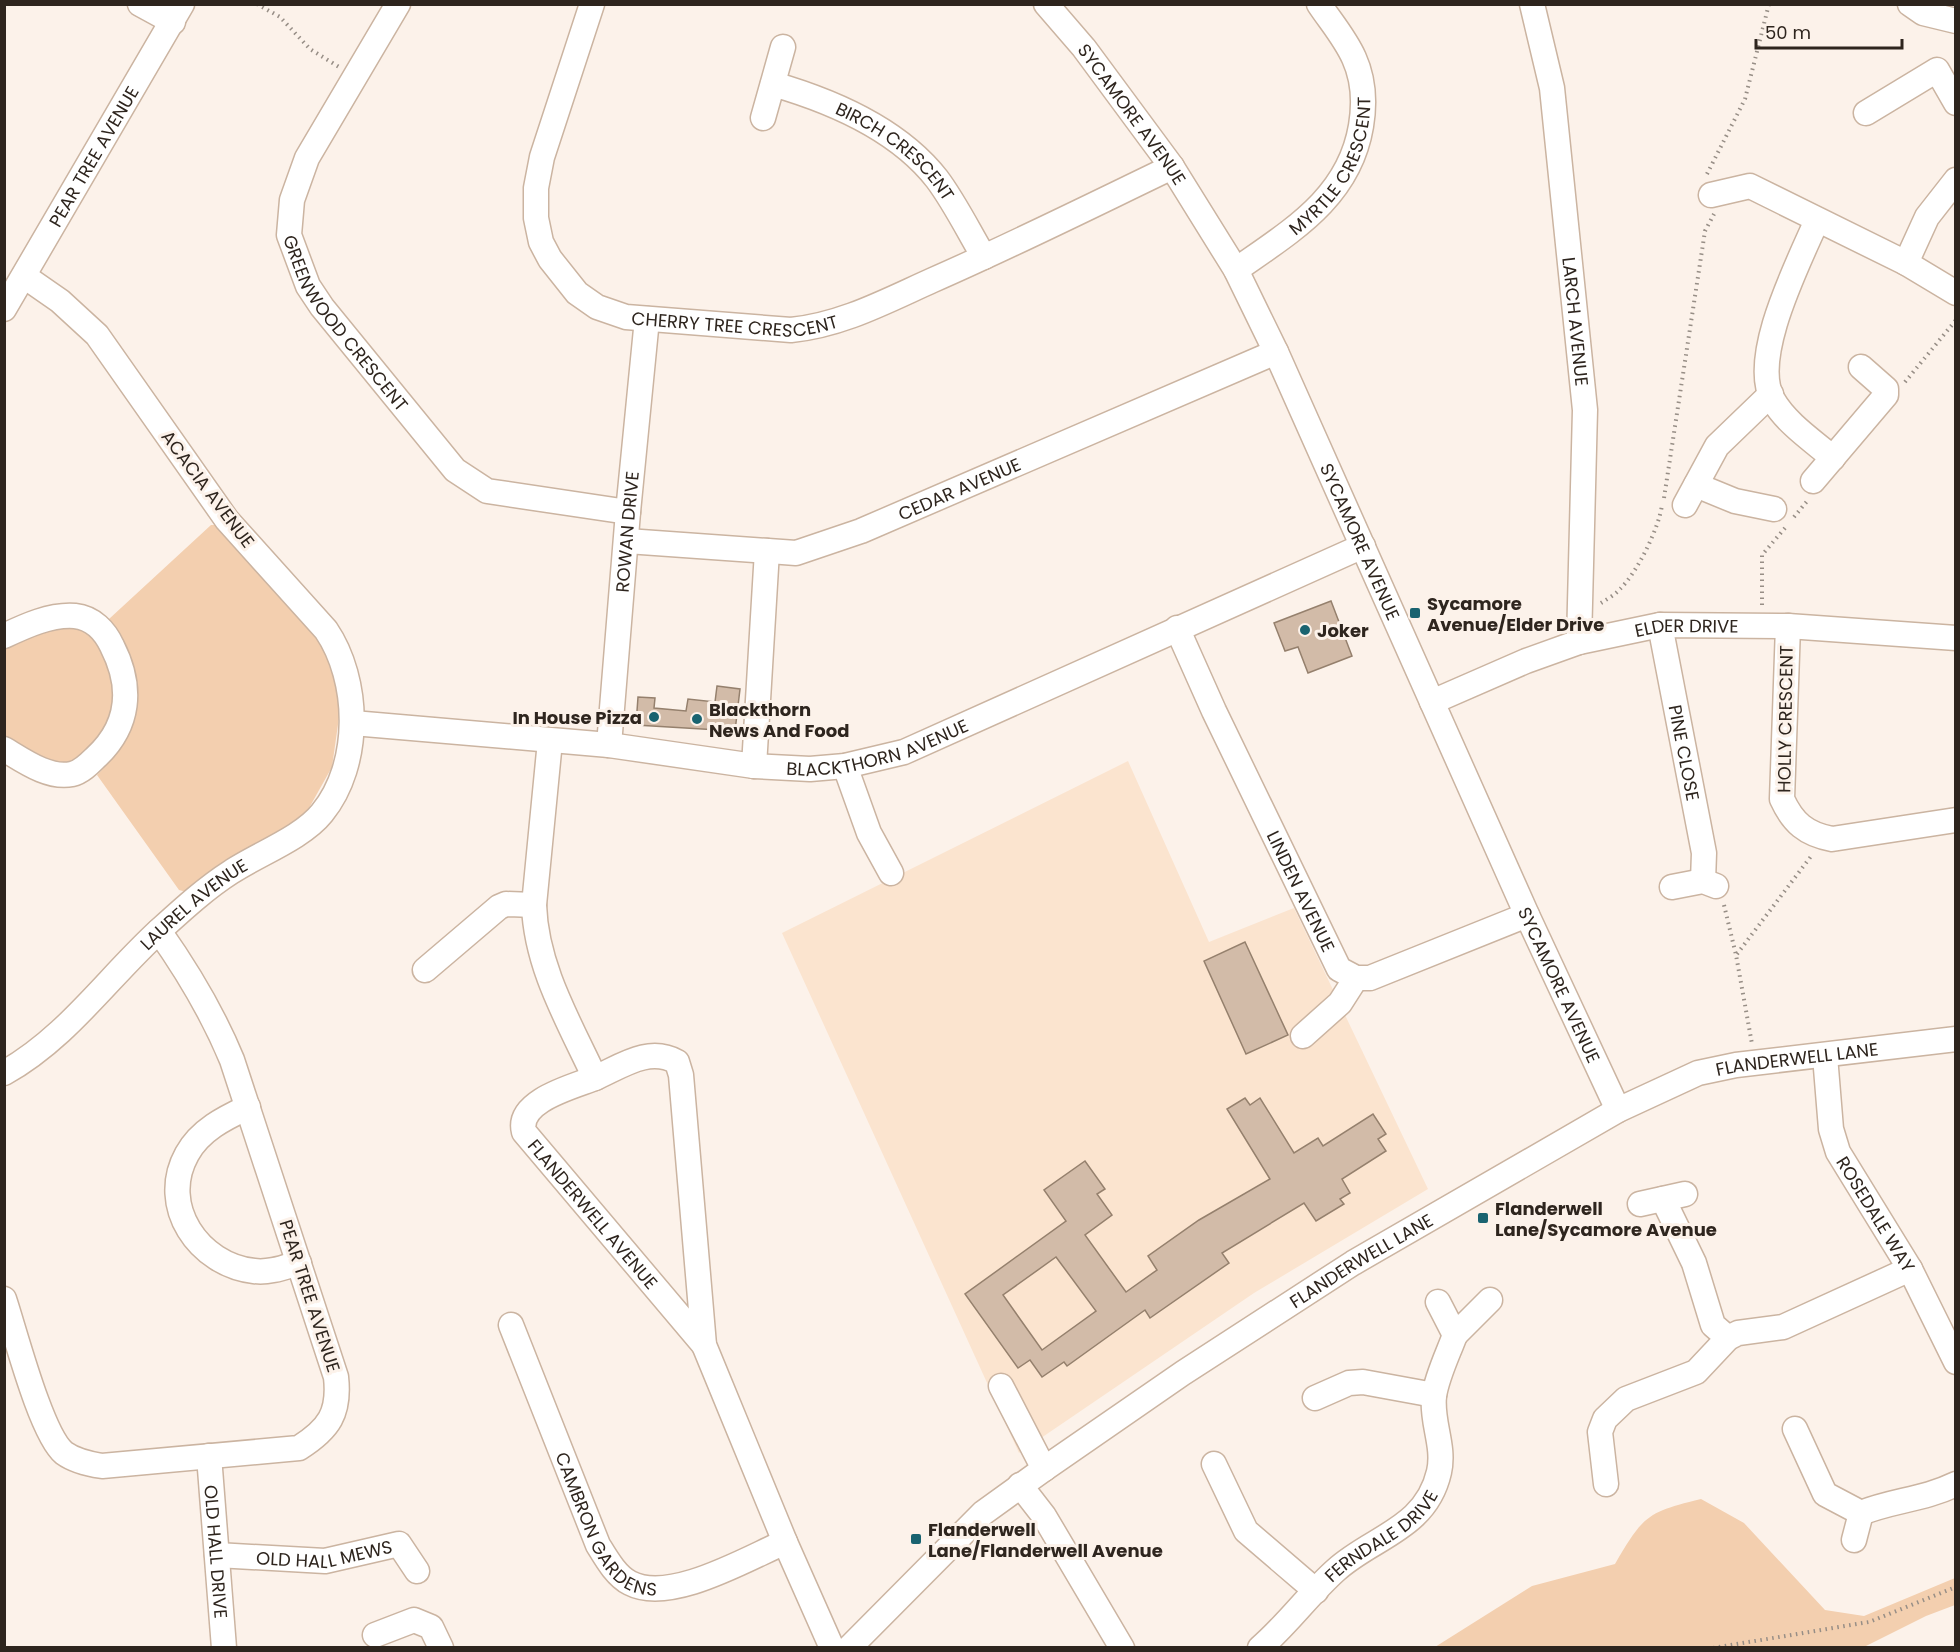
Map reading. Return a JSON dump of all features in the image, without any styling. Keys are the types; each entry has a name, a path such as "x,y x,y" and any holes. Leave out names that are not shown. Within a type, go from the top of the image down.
{"street":[{"path":"140,4 178,13"},
{"name":"GREENWOOD CRESCENT","path":"398,4 307,158 292,200 290,235 308,286 455,470 487,491 628,512"},
{"name":"SYCAMORE AVENUE","path":"1046,4 1084,48 1172,167 1236,270 1276,352 1527,915 1618,1110"},
{"name":"MYRTLE CRESCENT","path":"1236,270 1316,210 1351,164 1363,111 1363,83 1347,43 1319,4"},
{"name":"LARCH AVENUE","path":"1533,4 1552,88 1585,410 1579,631"},
{"path":"1910,4 1923,13 1956,21"},
{"name":"CHERRY TREE CRESCENT","path":"588,5 542,157 536,188 536,218 545,250 577,293 597,307 626,317 791,330 817,327 853,316 984,257 1172,167"},
{"name":"PEAR TREE AVENUE","path":"4,309 178,13"},
{"path":"764,118 783,47"},
{"path":"1866,113 1937,70 1956,103"},
{"name":"BIRCH CRESCENT","path":"773,84 805,93 853,115 880,129 917,158 937,180 984,257"},
{"path":"1905,263 1927,217 1956,180"},
{"path":"1711,195 1750,186 1905,263 1956,293"},
{"path":"1817,220 1781,307 1765,363 1771,394 1786,416 1833,458"},
{"name":"ACACIA AVENUE","path":"24,276 60,301 97,334 227,520 338,646 346,668 353,723"},
{"name":"ROWAN DRIVE","path":"609,745 647,319"},
{"name":"CEDAR AVENUE","path":"627,541 796,553 861,531 1276,352"},
{"path":"1813,481 1886,395 1886,389 1862,367"},
{"path":"1771,394 1717,446 1691,495 1735,501 1784,518"},
{"name":"BLACKTHORN AVENUE","path":"353,723 609,745 754,766 810,769 845,766 904,752 1363,546"},
{"path":"754,766 767,551"},
{"path":"4,636 59,616 76,616 93,623 105,632 117,656 125,676 126,695 117,734 104,750 75,773 53,773 26,763 4,749"},
{"name":"ELDER DRIVE","path":"1432,702 1526,661 1579,631 1660,625 1788,626 1956,638"},
{"name":"PINE CLOSE","path":"1660,625 1709,883"},
{"name":"HOLLY CRESCENT","path":"1788,626 1782,800 1790,817 1802,829 1825,838"},
{"name":"LINDEN AVENUE","path":"1178,628 1214,711 1339,969 1356,978"},
{"name":"LAUREL AVENUE","path":"4,1073 25,1061 59,1033 159,931 230,872 309,826 323,813 341,775 353,723"},
{"path":"550,741 534,905 534,932 541,957 595,1078"},
{"path":"845,766 869,834 891,873"},
{"path":"1825,838 1832,839 1956,820"},
{"path":"1672,886 1709,883"},
{"path":"425,970 499,907 506,904 534,905"},
{"path":"1303,1036 1340,1002 1356,978 1370,978 1527,915"},
{"name":"PEAR TREE AVENUE","path":"4,1299 48,1433 64,1453 84,1463 102,1466 299,1448 318,1436 331,1419 338,1400 336,1377 248,1107 219,1028 159,931"},
{"name":"FLANDERWELL LANE","path":"849,1647 983,1513 1020,1485 1193,1367 1353,1263 1618,1110 1698,1074 1756,1062 1825,1056 1956,1039"},
{"name":"FLANDERWELL AVENUE","path":"704,1345 524,1132 521,1122 526,1111 537,1103 647,1055 659,1054 677,1062 681,1075 704,1345 785,1542 832,1647"},
{"name":"ROSEDALE WAY","path":"1825,1056 1832,1129 1838,1152 1910,1269 1956,1362"},
{"path":"248,1107 216,1124 200,1137 187,1154 179,1178 179,1203 183,1220 192,1237 205,1251 236,1268 256,1272 273,1271 299,1263"},
{"path":"1640,1204 1674,1197 1713,1325 1728,1338"},
{"path":"1606,1484 1600,1432 1605,1419 1612,1410 1626,1400 1696,1372 1728,1338 1738,1333 1783,1327 1910,1269"},
{"name":"FERNDALE DRIVE","path":"1260,1647 1346,1562 1399,1530 1429,1496 1439,1473 1441,1448 1434,1414 1434,1395 1455,1335 1490,1300"},
{"path":"1438,1302 1455,1335"},
{"name":"CAMBRON GARDENS","path":"511,1324 598,1545 611,1565 628,1582 655,1590 685,1585 785,1542"},
{"path":"1315,1398 1349,1383 1363,1382 1434,1395"},
{"path":"1001,1386 1044,1469"},
{"path":"1795,1429 1825,1494 1861,1513"},
{"name":"OLD HALL DRIVE","path":"209,1456 224,1647"},
{"path":"1214,1464 1246,1531 1316,1591"},
{"path":"1861,1513 1877,1506 1914,1500 1956,1484"},
{"path":"1020,1485 1044,1516 1122,1647"},
{"path":"1854,1540 1861,1513"},
{"name":"OLD HALL MEWS","path":"217,1554 325,1561 399,1544 417,1570"},
{"path":"375,1635 414,1620 430,1626 441,1647"}],"path":[{"path":"256,4 280,17 310,49 354,77"},
{"path":"1579,631 1620,589 1632,573 1660,518 1705,231 1714,214 1706,172 1745,99 1769,4"},
{"path":"1886,395 1906,381 1956,320"},
{"path":"1761,626 1762,555 1784,518 1815,491 1813,481"},
{"path":"1736,955 1825,838"},
{"path":"1709,883 1723,904 1736,955 1756,1062"},
{"path":"1713,1647 1869,1622 1956,1587"}],"shaded area":[{"path":"211,525 218,525 317,636 331,662 341,703 332,767 304,817 190,893 179,890 97,775 127,736 138,700 137,681 132,662 109,619"},
{"path":"62,623 88,630 99,642 118,697 106,735 76,762 53,763 5,738 4,643"},
{"path":"1128,761 1209,942 1294,908 1428,1189 1254,1293 1019,1453 782,933"},
{"path":"1701,1499 1744,1523 1825,1610 1864,1616 1955,1578 1955,1605 1926,1616 1864,1647 1435,1647 1532,1586 1615,1564 1633,1535 1648,1518 1669,1508"}],"building":[{"path":"1331,601 1352,656 1308,673 1298,647 1285,651 1274,623"},
{"path":"717,686 740,689 735,731 636,725 638,697 655,698 654,708 686,711 688,699 715,702"},
{"path":"1245,942 1288,1035 1246,1054 1204,961"},
{"path":"1245,1098 1250,1105 1260,1098 1294,1153 1318,1138 1323,1146 1373,1114 1386,1134 1378,1139 1386,1151 1342,1179 1350,1193 1340,1199 1344,1204 1316,1221 1304,1203 1222,1253 1229,1263 1150,1318 1145,1310 1067,1366 1064,1362 1042,1377 1030,1360 1018,1368 965,1294 1066,1221 1044,1190 1085,1161 1105,1189 1097,1194 1112,1215 1085,1235 1126,1292 1157,1270 1148,1256 1199,1220 1270,1179 1227,1109","holes":["1056,1257 1096,1311 1042,1350 1003,1295"]}],"place":[{"name":"Sycamore Avenue/Elder Drive","path":"1415,613"},
{"name":"Joker","path":"1305,630"},
{"name":"In House Pizza","path":"654,717"},
{"name":"Blackthorn News And Food","path":"697,719"},
{"name":"Flanderwell Lane/Sycamore Avenue","path":"1483,1218"},
{"name":"Flanderwell Lane/Flanderwell Avenue","path":"916,1539"}]}
